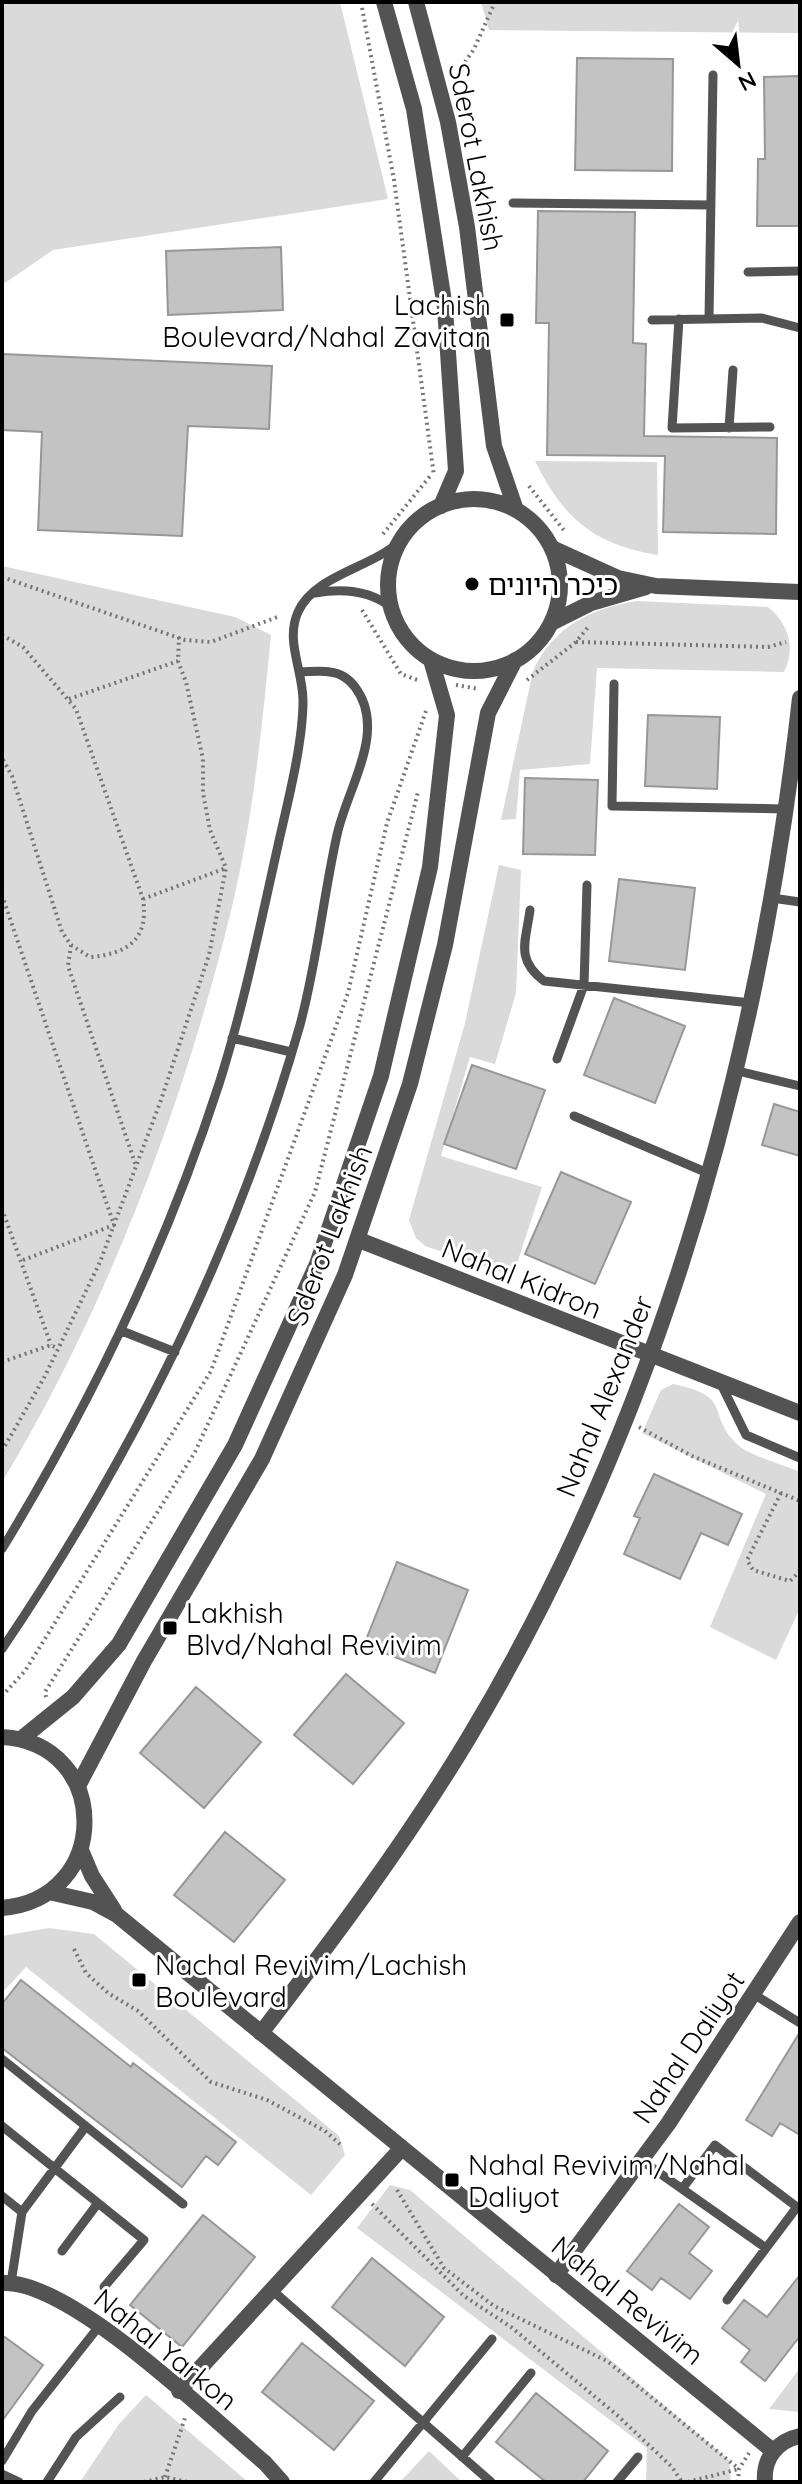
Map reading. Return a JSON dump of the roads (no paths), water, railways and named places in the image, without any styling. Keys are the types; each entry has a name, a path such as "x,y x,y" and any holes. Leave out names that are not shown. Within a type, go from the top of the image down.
{"street":[{"name":"Sderot Lakhish","path":"384,2 414,109 432,206 445,308 454,415 454,479 441,506"},
{"name":"Sderot Lakhish","path":"416,2 440,91 467,227 492,431 503,482 516,510"},
{"path":"462,500 484,500 516,510 541,530 552,548 560,580 558,602 551,623 532,648 497,668 468,671 431,660 402,632 391,607 390,567 400,541 418,521 441,506 462,500"},
{"path":"552,548 589,567 656,586 800,592"},
{"path":"551,623 591,603 656,586"},
{"name":"Sderot Lakhish","path":"21,1739 73,1697 119,1644 196,1517 263,1389 328,1237 381,1076 424,896 443,772 447,715 440,682 431,660"},
{"name":"Sderot Lakhish","path":"78,1786 144,1661 262,1459 301,1378 359,1240 388,1155 429,1015 488,713 515,660"},
{"name":"Nahal Alexander","path":"261,2033 366,1895 468,1739 554,1581 627,1420 686,1258 738,1071 772,898 800,698"},
{"name":"Nahal Kidron","path":"359,1240 650,1357 800,1413"},
{"path":"2,1737 21,1739 50,1753 78,1786 85,1818 81,1850 71,1870 49,1892 32,1902 2,1908"},
{"name":"Nahal Revivim","path":"81,1850 92,1876 117,1915"},
{"name":"Nahal Revivim","path":"49,1892 93,1902 117,1915 773,2451"},
{"name":"Nahal Daliyot","path":"556,2275 641,2160 755,1995 800,1922"},
{"path":"185,2396 273,2291 401,2149"},
{"name":"Nahal Yarkon","path":"7,2283 38,2289 61,2299 100,2325 265,2463 282,2482"},
{"path":"765,2482 766,2466 773,2451 785,2441 800,2436"}],"lane":[{"path":"709,319 713,75"},
{"path":"513,203 711,205"},
{"path":"748,272 800,271"},
{"path":"652,320 762,318 800,328"},
{"path":"679,319 672,428 770,427"},
{"path":"729,428 733,370"},
{"path":"2,1549 122,1331 189,1170 232,1038 283,826 303,703 292,630 299,609 312,593 368,564 400,541"},
{"path":"312,593 360,592 377,596 391,607"},
{"path":"2,1649 70,1547 175,1352 246,1187 291,1052 314,965 336,836 370,730 364,699 351,682 330,672 300,672"},
{"path":"614,684 612,806 786,809"},
{"path":"557,1059 584,985 587,885"},
{"path":"772,898 800,902"},
{"path":"530,910 524,955 526,966 544,981 752,1003"},
{"path":"232,1038 291,1052"},
{"path":"738,1071 800,1086"},
{"path":"574,1116 710,1174"},
{"path":"122,1331 175,1352"},
{"path":"721,1384 746,1435 800,1458"},
{"path":"755,1995 798,2018"},
{"path":"2,2059 183,2204"},
{"path":"2,2126 144,2240 104,2287"},
{"path":"7,2283 22,2212 86,2126"},
{"path":"682,2189 715,2145 797,2207 727,2300"},
{"path":"641,2160 766,2248"},
{"path":"2,2196 22,2212"},
{"path":"62,2251 98,2203"},
{"path":"273,2291 491,2482"},
{"path":"2,2461 32,2411 100,2325"},
{"path":"374,2482 492,2339"},
{"path":"462,2457 531,2373"},
{"path":"47,2482 76,2437 120,2397"},
{"path":"617,2482 638,2457"},
{"path":"2,2474 19,2482"}],"place":[{"name":"Lachish Boulevard/Nahal Zavitan","path":"507,320"},
{"name":"כיכר היונים","path":"472,584"},
{"name":"Lakhish Blvd/Nahal Revivim","path":"170,1628"},
{"name":"Nachal Revivim/Lachish Boulevard","path":"139,1980"},
{"name":"Nahal Revivim/Nahal Daliyot","path":"452,2180"}]}
